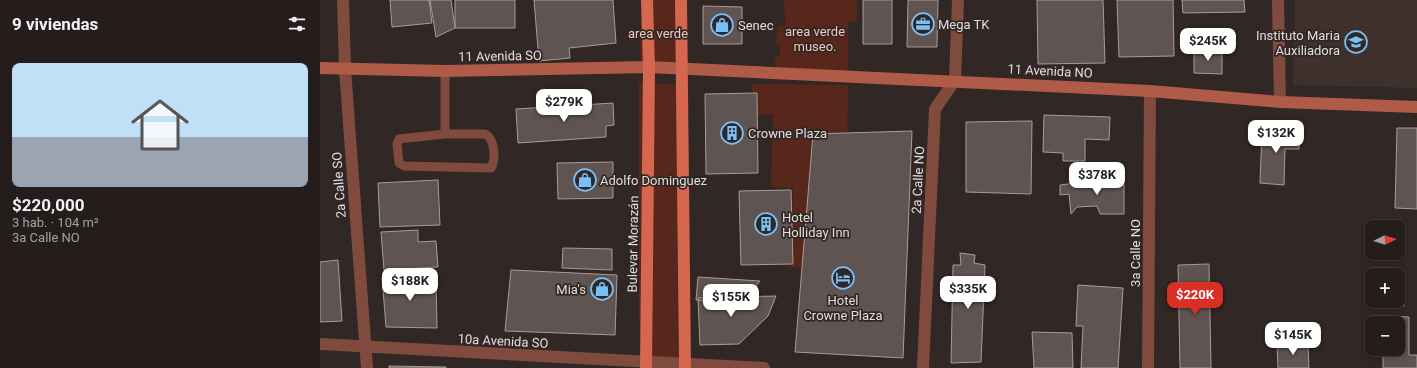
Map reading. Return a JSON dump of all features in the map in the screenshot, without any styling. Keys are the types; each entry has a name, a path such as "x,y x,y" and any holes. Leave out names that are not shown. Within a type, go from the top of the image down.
{"main road":[{"name":"Bulevar Morazán","path":"646,365 649,67 647,0"},
{"path":"681,0 685,366"}],"street":[{"name":"2a Calle SO","path":"343,0 345,69 367,368"},
{"path":"955,80 958,0"},
{"path":"1278,0 1280,102"},
{"name":"11 Avenida SO","path":"320,68 446,71 649,67 681,69"},
{"name":"11 Avenida NO","path":"681,69 955,80 1150,91 1280,102 1417,107"},
{"name":"2a Calle NO","path":"923,368 935,109 955,80"},
{"name":"3a Calle NO","path":"1148,368 1150,91"},
{"name":"10a Avenida SO","path":"320,344 646,365 764,368"}],"lane":[{"path":"445,134 446,71"},
{"path":"445,134 485,134 490,136 492,139 494,160 491,168 404,166 399,163 397,144 399,139 445,134"}],"shaded area":[{"name":"Instituto Maria Auxiliadora","path":"1295,0 1417,0 1417,88 1293,85"}],"green space":[{"name":"area verde","path":"642,0 676,0 676,69 640,65"},
{"name":"area verde museo.","path":"783,0 857,0 857,21 848,22 848,71 776,71 775,57 780,56 780,45 775,45 778,26 786,25"},
{"path":"639,82 677,85 678,361 643,358 639,315"},
{"path":"752,84 848,85 846,217 812,267 791,268 793,188 771,187 773,115 752,115"}],"building":[{"path":"390,0 429,0 432,23 392,27"},
{"path":"430,0 451,0 455,28 436,37"},
{"path":"455,0 515,0 515,28 455,28"},
{"path":"534,0 613,0 616,43 569,48 570,58 539,61"},
{"path":"863,0 892,0 892,44 863,44"},
{"name":"Mega TK","path":"908,0 938,0 937,47 907,47"},
{"path":"1037,0 1103,0 1105,63 1038,64"},
{"path":"1117,0 1173,0 1174,56 1119,57"},
{"path":"1182,0 1244,0 1245,12 1183,13"},
{"name":"Senec","path":"703,6 742,7 742,44 703,44"},
{"path":"1194,50 1222,51 1222,74 1194,73"},
{"name":"Crowne Plaza","path":"757,93 758,173 706,174 705,94"},
{"path":"613,103 614,125 606,126 606,137 518,143 516,109"},
{"path":"1044,115 1110,117 1109,140 1085,139 1085,161 1063,161 1063,153 1043,152"},
{"path":"1032,121 1031,194 966,192 966,122"},
{"path":"1397,128 1417,128 1417,209 1395,208"},
{"path":"1262,129 1299,131 1299,149 1285,149 1284,185 1260,183"},
{"name":"Hotel Crowne Plaza","path":"912,131 903,358 795,352 813,134"},
{"name":"Adolfo Dominguez","path":"613,162 613,198 558,199 557,163"},
{"path":"1119,178 1124,184 1124,214 1100,214 1097,206 1077,207 1071,214 1069,194 1060,195 1060,185"},
{"path":"438,180 440,225 380,227 378,183"},
{"name":"Hotel Holliday Inn","path":"791,190 793,264 741,265 739,191"},
{"path":"418,230 418,242 436,241 438,267 384,270 381,232"},
{"path":"563,248 612,249 612,270 562,268"},
{"path":"960,253 975,255 974,263 985,265 981,362 951,363 953,265 961,265"},
{"path":"338,260 342,321 320,322 320,262"},
{"path":"1209,264 1211,368 1180,368 1178,265"},
{"path":"511,270 617,275 615,335 505,331"},
{"path":"382,277 436,278 437,328 386,327"},
{"path":"698,277 760,281 742,303 696,300"},
{"path":"1078,285 1123,288 1118,368 1081,368 1083,326 1076,326"},
{"path":"776,296 768,316 739,344 700,345 698,298"},
{"path":"1405,317 1409,317 1409,355 1417,355 1417,368 1383,368 1383,356 1405,356"},
{"path":"1032,332 1072,333 1073,368 1034,368"},
{"path":"1277,345 1308,345 1309,368 1278,368"},
{"path":"389,366 446,367 446,368 389,368"}],"place":[{"name":"Mega TK","path":"923,24"},
{"name":"Senec","path":"722,25"},
{"name":"Instituto Maria Auxiliadora","path":"1356,42"},
{"name":"Crowne Plaza","path":"732,133"},
{"name":"Adolfo Dominguez","path":"585,180"},
{"name":"Hotel Holliday Inn","path":"766,224"},
{"name":"Hotel Crowne Plaza","path":"843,278"},
{"name":"Mia's","path":"602,289"}]}
